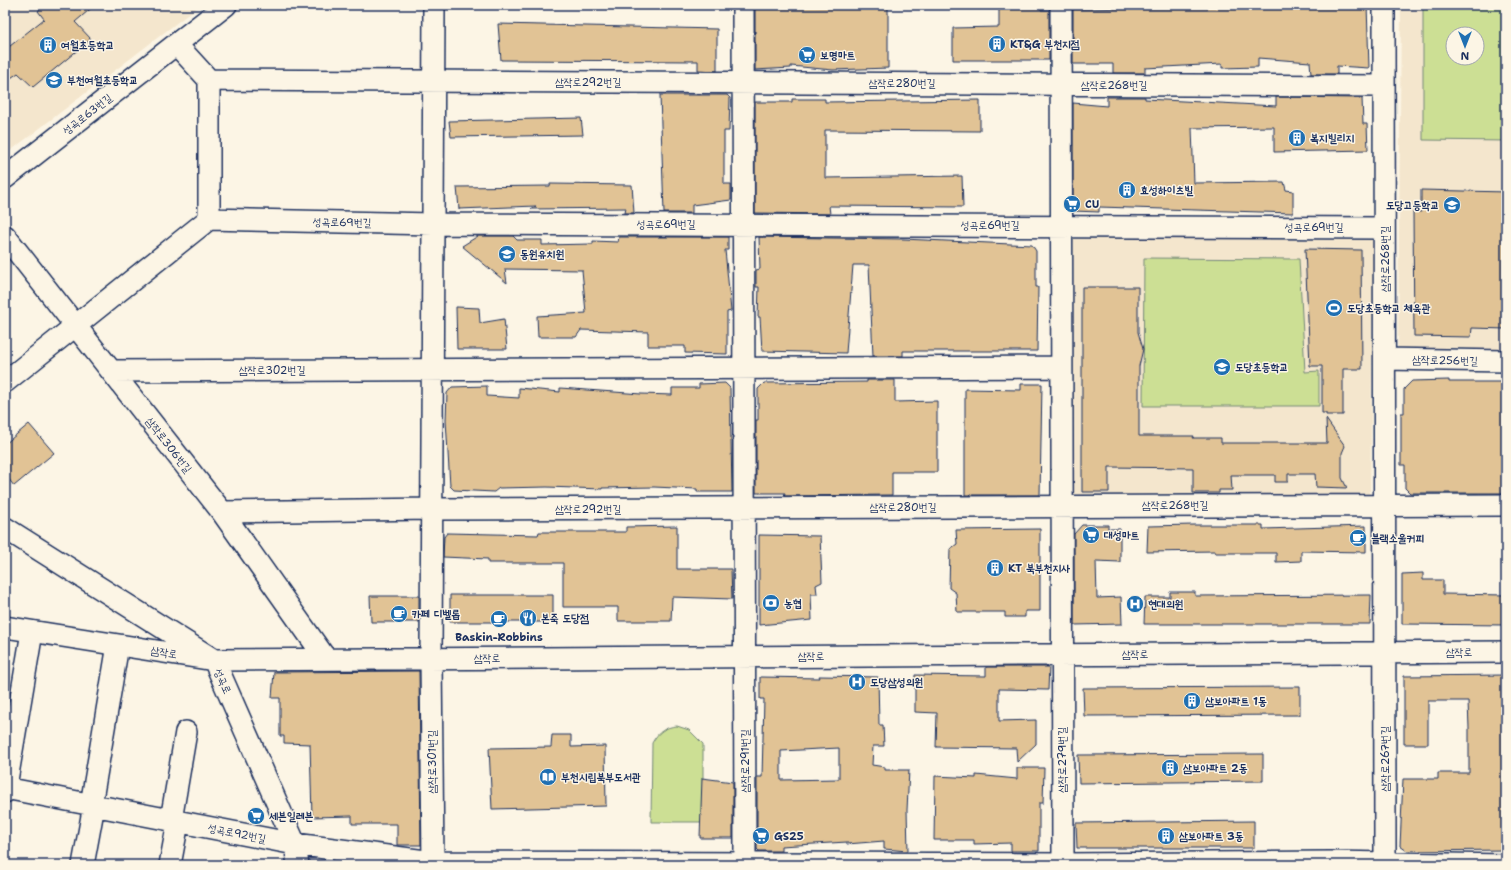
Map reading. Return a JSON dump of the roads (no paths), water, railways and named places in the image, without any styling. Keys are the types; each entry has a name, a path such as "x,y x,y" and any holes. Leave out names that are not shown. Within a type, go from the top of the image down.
{"street":[{"name":"성곡로63번길","path":"5,178 226,5"},
{"path":"432,658 434,5"},
{"path":"743,5 745,656"},
{"path":"1061,5 1062,655"},
{"name":"삼작로268번길","path":"1384,5 1386,652"},
{"path":"5,382 209,219 209,80 176,44"},
{"path":"209,80 433,81"},
{"name":"삼작로292번길","path":"433,81 743,83"},
{"name":"삼작로280번길","path":"743,83 1061,84"},
{"name":"삼작로268번길","path":"1061,84 1384,86"},
{"name":"성곡로69번길","path":"209,219 433,224 744,224 1384,228"},
{"name":"삼작로306번길","path":"5,236 222,512 326,659"},
{"name":"삼작로256번길","path":"1385,359 1506,361"},
{"path":"432,370 1061,367"},
{"name":"삼작로302번길","path":"111,371 432,370"},
{"path":"1385,505 1506,505"},
{"name":"삼작로268번길","path":"1061,506 1385,505"},
{"name":"삼작로280번길","path":"745,509 1061,506"},
{"path":"222,512 432,509"},
{"name":"삼작로292번길","path":"432,509 745,509"},
{"name":"성곡로","path":"5,528 214,660 295,844 298,865"},
{"name":"삼작로","path":"5,627 214,660 1506,652"},
{"path":"5,789 32,632"},
{"path":"83,865 118,645"},
{"name":"삼작로267번길","path":"1385,864 1386,652"},
{"name":"삼작로279번길","path":"1062,655 1063,865"},
{"name":"삼작로291번길","path":"745,656 745,864"},
{"name":"삼작로301번길","path":"432,658 433,863"},
{"path":"170,865 186,732"},
{"name":"성곡로92번길","path":"5,789 295,844 433,863 1063,865 1328,863 1506,865"}],"place":[{"name":"KT&G 부천지점","path":"997,44"},
{"name":"여월초등학교","path":"48,45"},
{"name":"보명마트","path":"807,55"},
{"name":"부천여월초등학교","path":"54,80"},
{"name":"복지빌리지","path":"1297,138"},
{"name":"효성하이츠빌","path":"1127,190"},
{"name":"CU","path":"1072,204"},
{"name":"도당고등학교","path":"1452,205"},
{"name":"동원유치원","path":"507,254"},
{"name":"도당초등학교 체육관","path":"1334,308"},
{"name":"도당초등학교","path":"1222,367"},
{"name":"대성마트","path":"1091,535"},
{"name":"블랙소울커피","path":"1358,538"},
{"name":"KT 북부천지사","path":"995,568"},
{"name":"농협","path":"771,603"},
{"name":"현대의원","path":"1135,604"},
{"name":"카페 디벨롭","path":"399,614"},
{"name":"본죽 도당점","path":"528,618"},
{"name":"Baskin-Robbins","path":"499,619"},
{"name":"도당삼성의원","path":"857,682"},
{"name":"삼보아파트 1동","path":"1192,701"},
{"name":"삼보아파트 2동","path":"1170,768"},
{"name":"부천시립북부도서관","path":"548,777"},
{"name":"세븐일레븐","path":"256,816"},
{"name":"GS25","path":"761,836"},
{"name":"삼보아파트 3동","path":"1166,836"}]}
